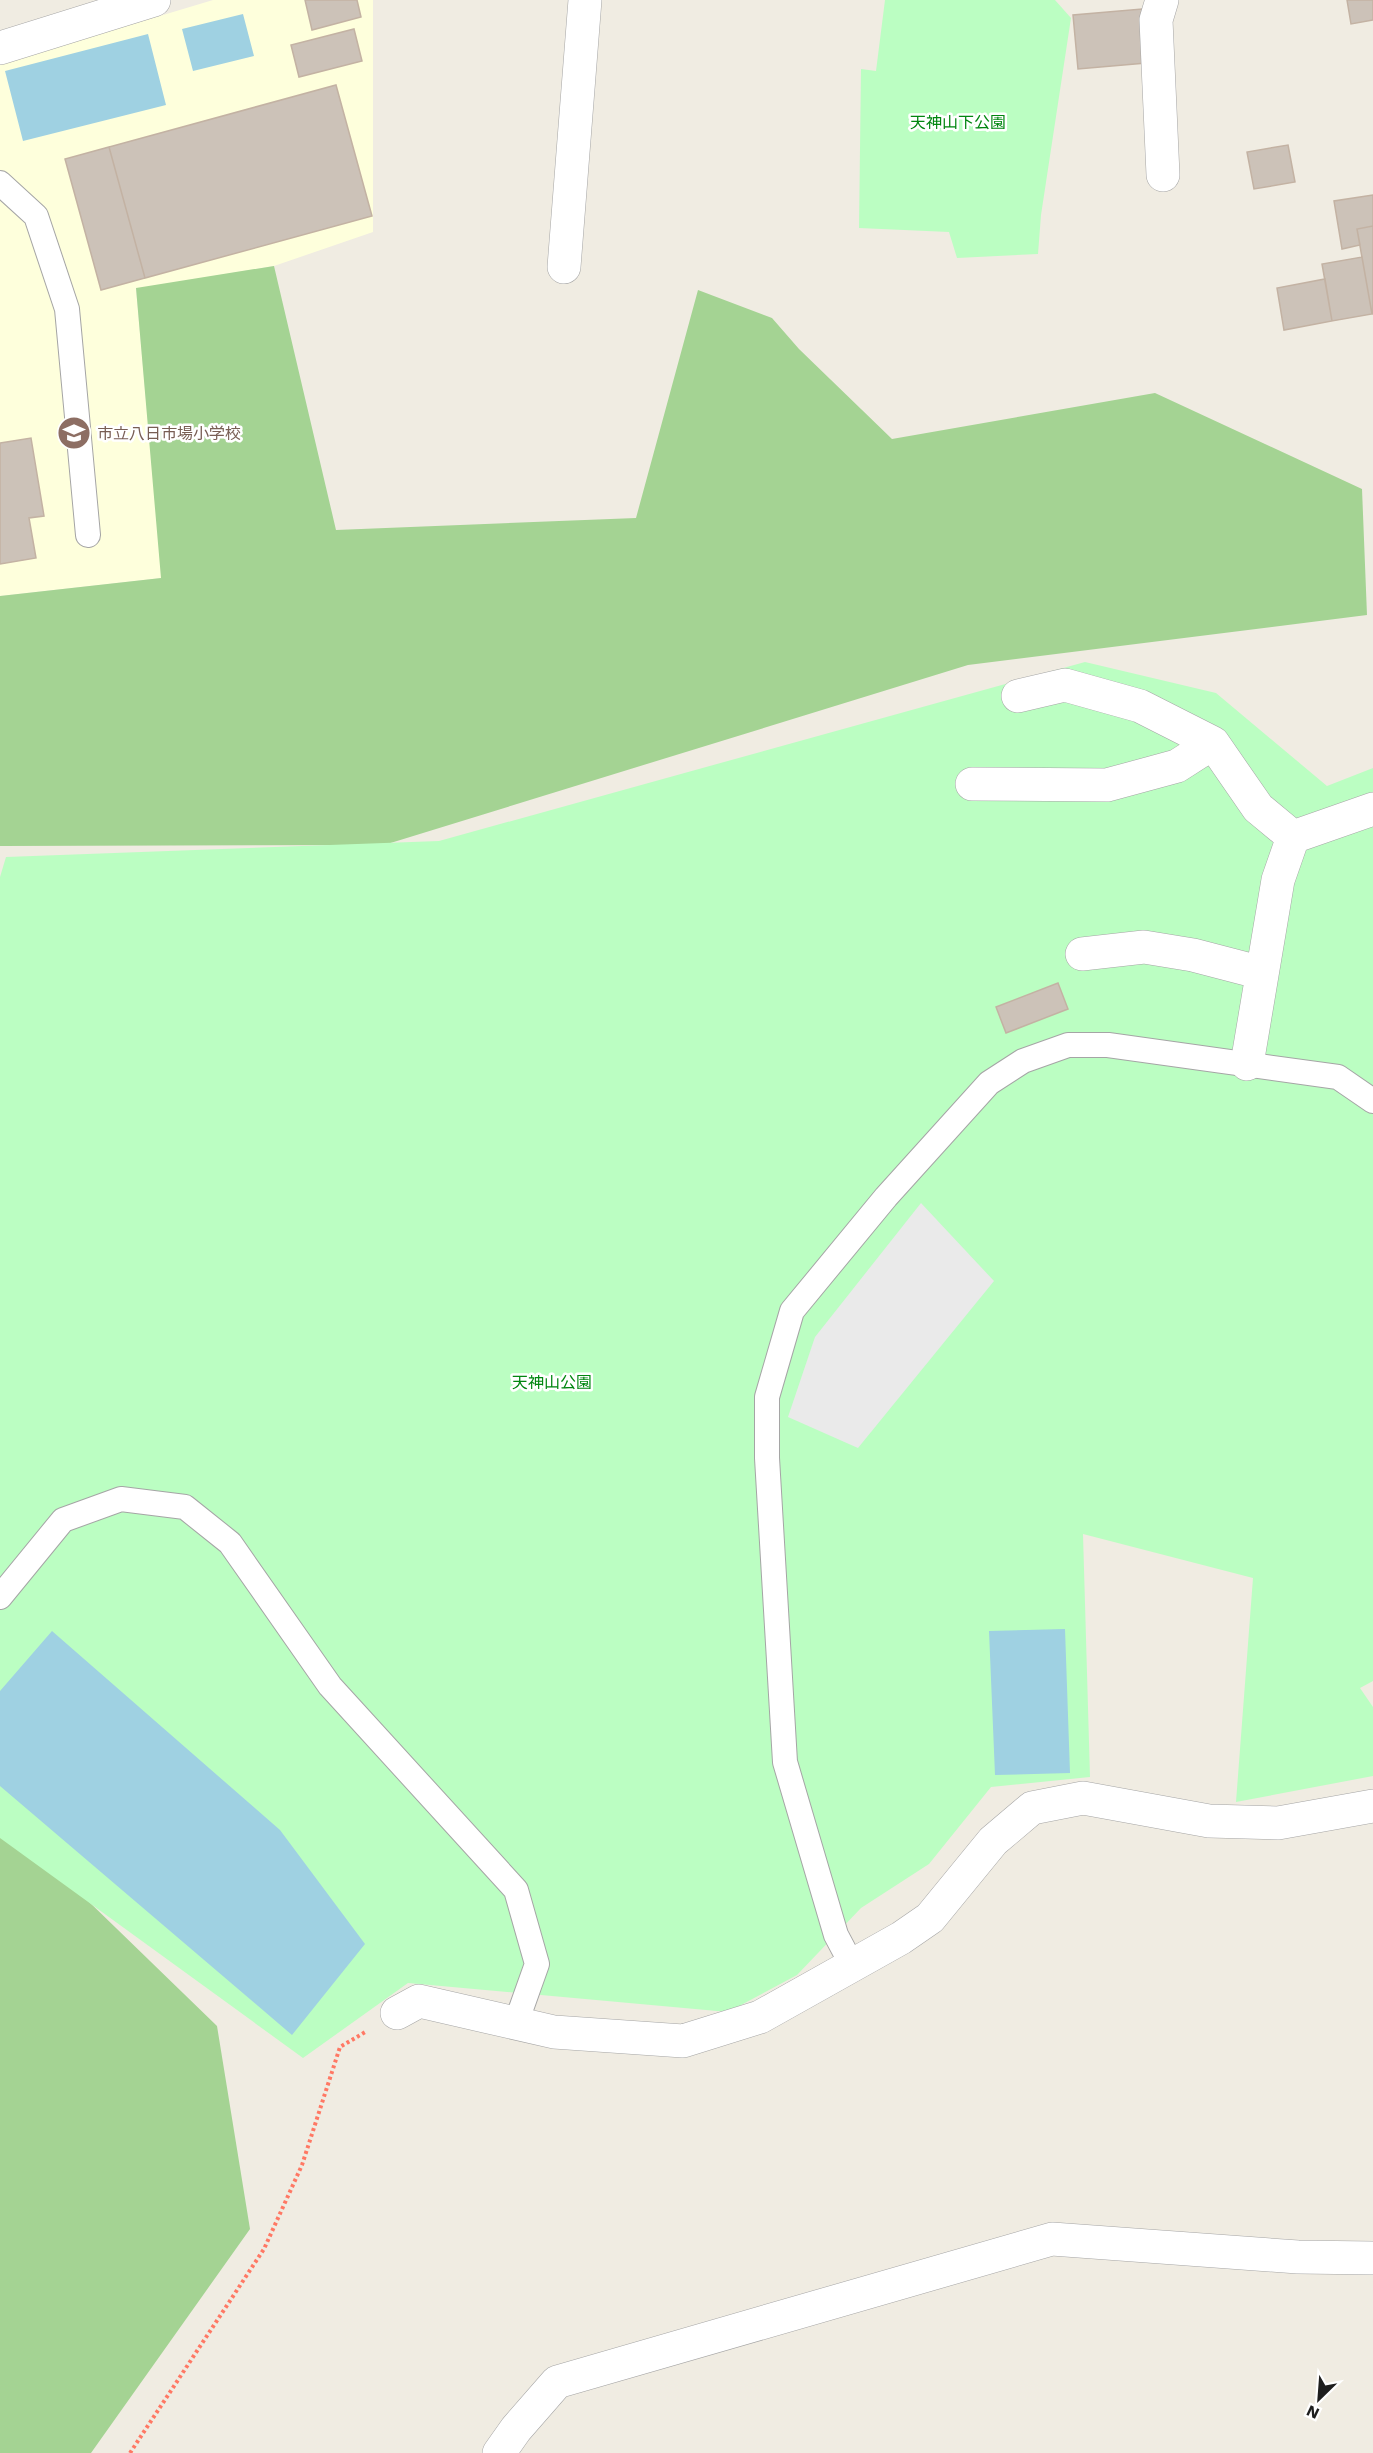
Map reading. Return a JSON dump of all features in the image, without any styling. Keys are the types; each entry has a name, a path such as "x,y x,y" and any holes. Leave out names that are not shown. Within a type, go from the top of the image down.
{"street":[{"path":"0,48 154,0"},
{"path":"564,267 585,0"},
{"path":"1162,0 1156,20 1163,175"},
{"path":"1018,696 1065,684 1140,706 1213,743 1258,808 1293,837"},
{"path":"972,784 1107,785 1177,766 1213,743"},
{"path":"1293,837 1373,809"},
{"path":"1247,1064 1278,880 1293,837"},
{"path":"1082,954 1144,946 1193,955 1262,973"},
{"path":"396,2013 418,2001 554,2032 683,2041 760,2018 853,1967 930,1918 993,1841 1032,1808 1083,1798 1209,1821 1278,1823 1373,1806"},
{"path":"499,2453 516,2429 557,2382 1052,2240 1298,2257 1373,2258"}],"lane":[{"path":"0,183 36,216 68,309 88,535"},
{"path":"853,1967 836,1935 785,1762 767,1458 767,1397 792,1311 886,1197 989,1083 1023,1061 1068,1044 1108,1045 1338,1077 1373,1101"},
{"path":"0,1597 63,1520 121,1500 185,1507 230,1543 330,1686 516,1890 537,1964 516,2023"}],"path":[{"path":"130,2453 264,2249 302,2165 340,2047 396,2013"}],"shaded area":[{"name":"市立八日市場小学校","path":"213,0 373,0 373,232 274,266 136,289 162,578 0,596 0,64"},
{"path":"921,1203 994,1281 858,1448 788,1417 815,1337"}],"green space":[{"name":"天神山下公園","path":"885,0 1055,0 1071,18 1041,215 1038,254 957,258 949,232 859,228 861,69 876,71"},
{"path":"274,266 336,530 636,518 698,290 772,318 799,349 892,439 1155,393 1362,489 1367,615 968,665 384,845 0,846 0,596 161,578 136,288"},
{"name":"天神山公園","path":"1085,662 1216,693 1327,786 1373,768 1373,1681 1360,1688 1373,1707 1373,1776 1236,1802 1253,1578 1083,1534 1090,1777 991,1787 929,1864 861,1908 797,1975 728,2012 408,1983 303,2058 0,1838 0,877 6,857 439,841"},
{"path":"0,1830 83,1896 217,2026 250,2229 91,2453 0,2453"}],"water":[{"path":"243,14 254,56 193,71 182,29"},
{"path":"148,34 166,105 23,141 5,71"},
{"path":"1065,1629 1070,1773 995,1775 989,1631"},
{"path":"52,1631 280,1830 365,1944 292,2035 0,1786 0,1691"}],"building":[{"path":"305,0 357,0 361,17 312,30"},
{"path":"1347,0 1373,0 1373,20 1351,24"},
{"path":"1142,9 1146,63 1078,69 1073,15"},
{"path":"354,29 362,61 299,77 291,45"},
{"path":"336,85 372,216 145,278 109,147"},
{"path":"1288,145 1295,182 1254,189 1247,152"},
{"path":"109,147 145,278 101,290 65,159"},
{"path":"1373,195 1373,226 1357,229 1360,245 1342,249 1334,201"},
{"path":"1373,226 1373,314 1372,314 1357,229"},
{"path":"1362,257 1372,314 1332,321 1322,264"},
{"path":"1325,279 1332,321 1284,330 1277,288"},
{"path":"31,438 44,516 29,518 36,558 0,564 0,443"},
{"path":"1058,983 1068,1009 1006,1033 996,1007"}],"place":[{"name":"市立八日市場小学校","path":"74,433"}]}
